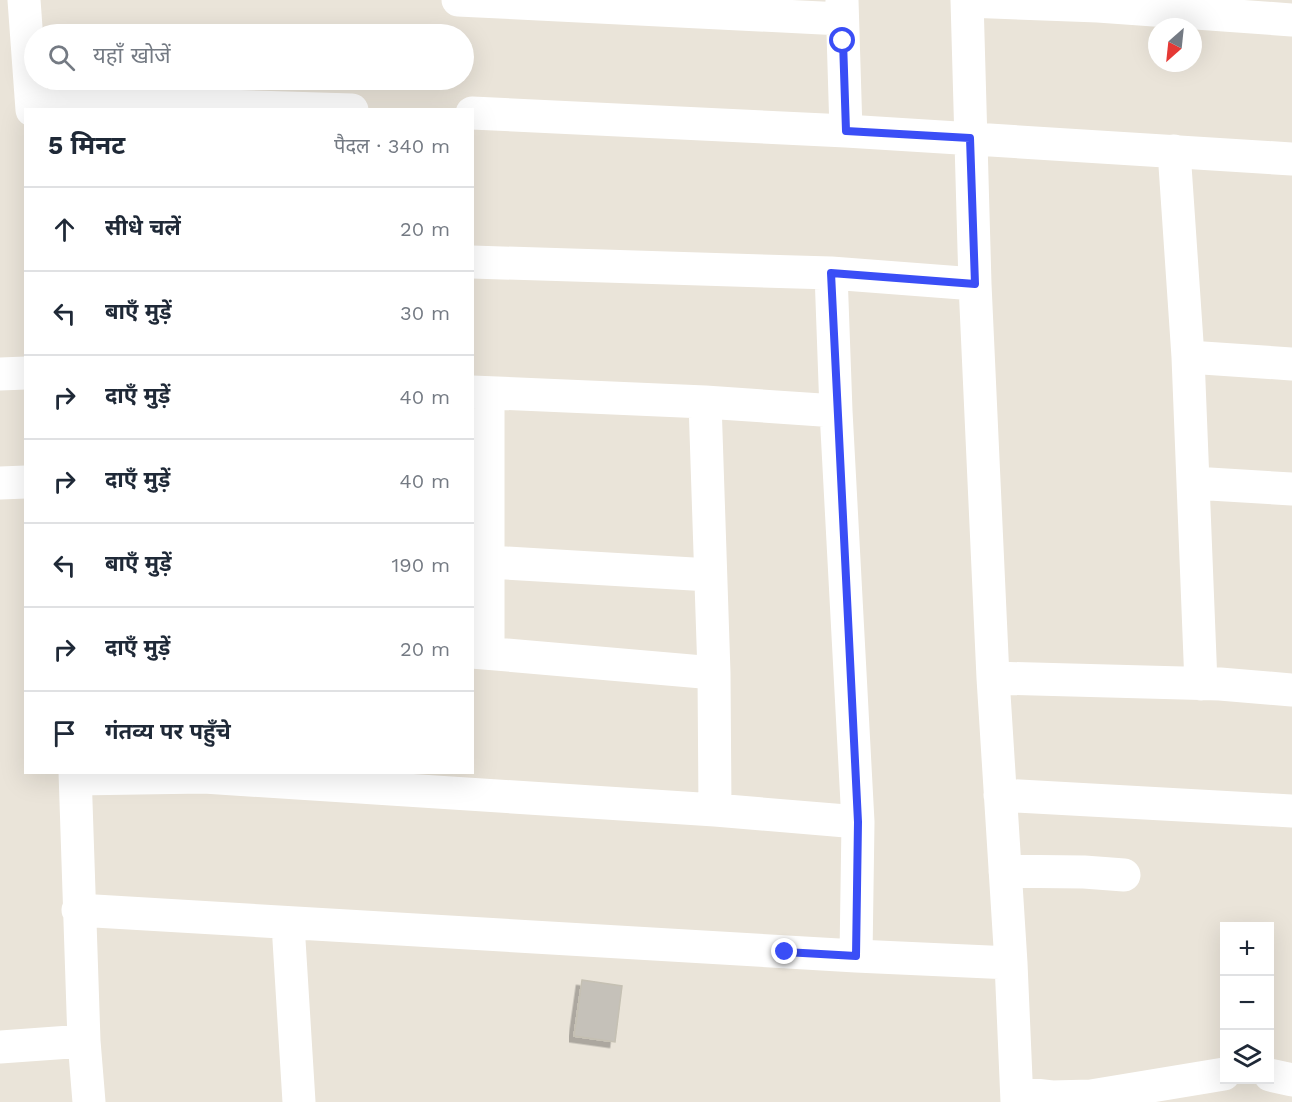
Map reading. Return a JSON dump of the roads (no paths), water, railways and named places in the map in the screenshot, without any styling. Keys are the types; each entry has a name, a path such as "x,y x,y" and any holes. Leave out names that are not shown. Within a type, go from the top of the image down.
{"street":[{"path":"24,0 26,24"},
{"path":"458,0 842,9 846,131"},
{"path":"1220,1075 1091,1096 1017,1097 993,678 975,284 967,1 1214,7 1292,20"},
{"path":"31,90 32,107 245,108"},
{"path":"474,113 846,131 1292,159"},
{"path":"1174,151 1188,357 1201,684"},
{"path":"474,262 831,273 975,284"},
{"path":"831,273 858,822 856,956"},
{"path":"1188,357 1292,364"},
{"path":"0,374 24,373"},
{"path":"714,673 480,653 489,562 480,393 705,402 836,411"},
{"path":"705,402 714,673 715,810"},
{"path":"0,483 24,482"},
{"path":"1193,483 1292,489"},
{"path":"489,562 710,575"},
{"path":"993,678 1201,684 1292,690"},
{"path":"89,1102 78,910 75,776 204,775 858,822"},
{"path":"1000,795 1292,811"},
{"path":"1005,871 1124,874"},
{"path":"78,910 288,924 1011,963"},
{"path":"288,924 299,1102"},
{"path":"0,1047 84,1041"},
{"path":"1274,1076 1292,1080"}]}
